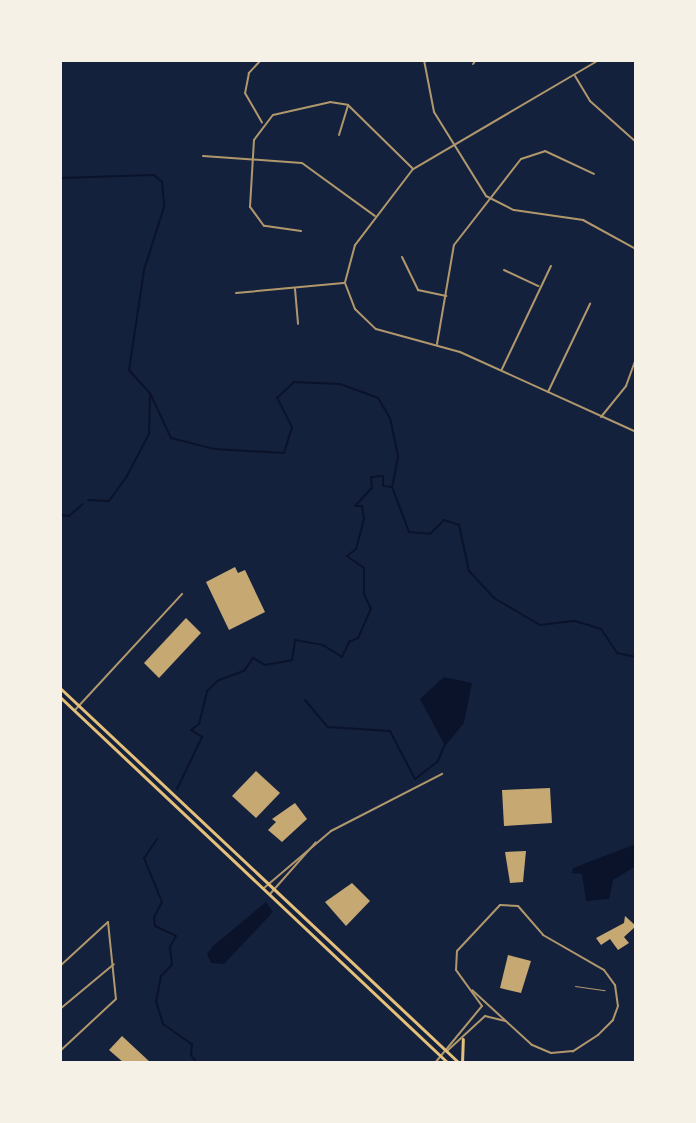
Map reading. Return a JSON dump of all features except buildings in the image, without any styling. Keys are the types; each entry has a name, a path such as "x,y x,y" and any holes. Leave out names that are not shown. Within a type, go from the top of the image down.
{"main road":[{"path":"60,688 460,1063"},
{"path":"60,697 448,1063"},
{"path":"460,1063 463,1039"}],"street":[{"path":"261,60 247,77 245,93 263,123"},
{"path":"424,60 432,107 489,199 514,210 583,220 636,249"},
{"path":"473,64 476,60"},
{"path":"599,60 413,169 351,252 345,283 355,309 373,326 436,345 501,371 636,432"},
{"path":"574,75 590,101 636,142"},
{"path":"301,231 269,228 255,219 249,204 252,159 263,123 283,112 330,102 348,105 413,169"},
{"path":"339,135 348,105"},
{"path":"436,345 454,245 521,159 536,151 594,174"},
{"path":"203,156 305,164 376,216"},
{"path":"402,257 418,290 447,297"},
{"path":"501,371 551,266"},
{"path":"504,270 541,287"},
{"path":"236,293 345,283"},
{"path":"295,287 298,324"},
{"path":"548,393 590,304"},
{"path":"601,418 626,386 636,359"},
{"path":"74,711 182,594"},
{"path":"264,888 319,839 442,774"},
{"path":"270,894 319,839"},
{"path":"435,1063 480,1011 480,998 472,990 456,970 457,951 491,911 510,904 521,908 552,941 604,970 615,985 613,1020 573,1051 539,1050 472,990"},
{"path":"60,966 108,922 115,963 114,1002 60,1051"},
{"path":"60,1009 115,963"},
{"path":"446,1051 463,1039 485,1016 494,1015 507,1022"}],"lane":[{"path":"575,986 605,990"}],"water":[{"path":"444,677 472,683 464,723 445,746 420,699"},
{"path":"636,844 636,866 613,880 609,899 586,901 582,874 572,873 573,868"},
{"path":"266,902 273,912 224,964 211,963 207,954 212,947"}],"waterway":[{"path":"60,178 154,175 162,182 164,207 144,270 129,370 150,393 171,438 214,449 284,453 292,427 277,398 294,382 340,384 378,398 390,418 398,457 392,487 409,532 430,534 444,520 459,525 469,571 494,598 540,625 575,621 601,629 617,653 636,657"},
{"path":"88,500 109,501 127,476 149,434 150,394"},
{"path":"177,789 202,737 191,730 199,724 207,691 219,680 244,671 253,658 265,665 292,660 295,640 323,645 342,657 349,642 358,638 371,609 364,594 364,568 347,556 356,549 364,519 362,506 355,506 372,488 371,477 383,476 383,486 392,487"},
{"path":"60,515 69,516 83,504"},
{"path":"305,700 328,727 390,731 415,779 438,761 444,746"},
{"path":"157,839 144,858 162,902 154,917 155,926 176,936 170,947 172,965 161,976 156,1001 163,1024 192,1044 191,1055 197,1063"}]}
